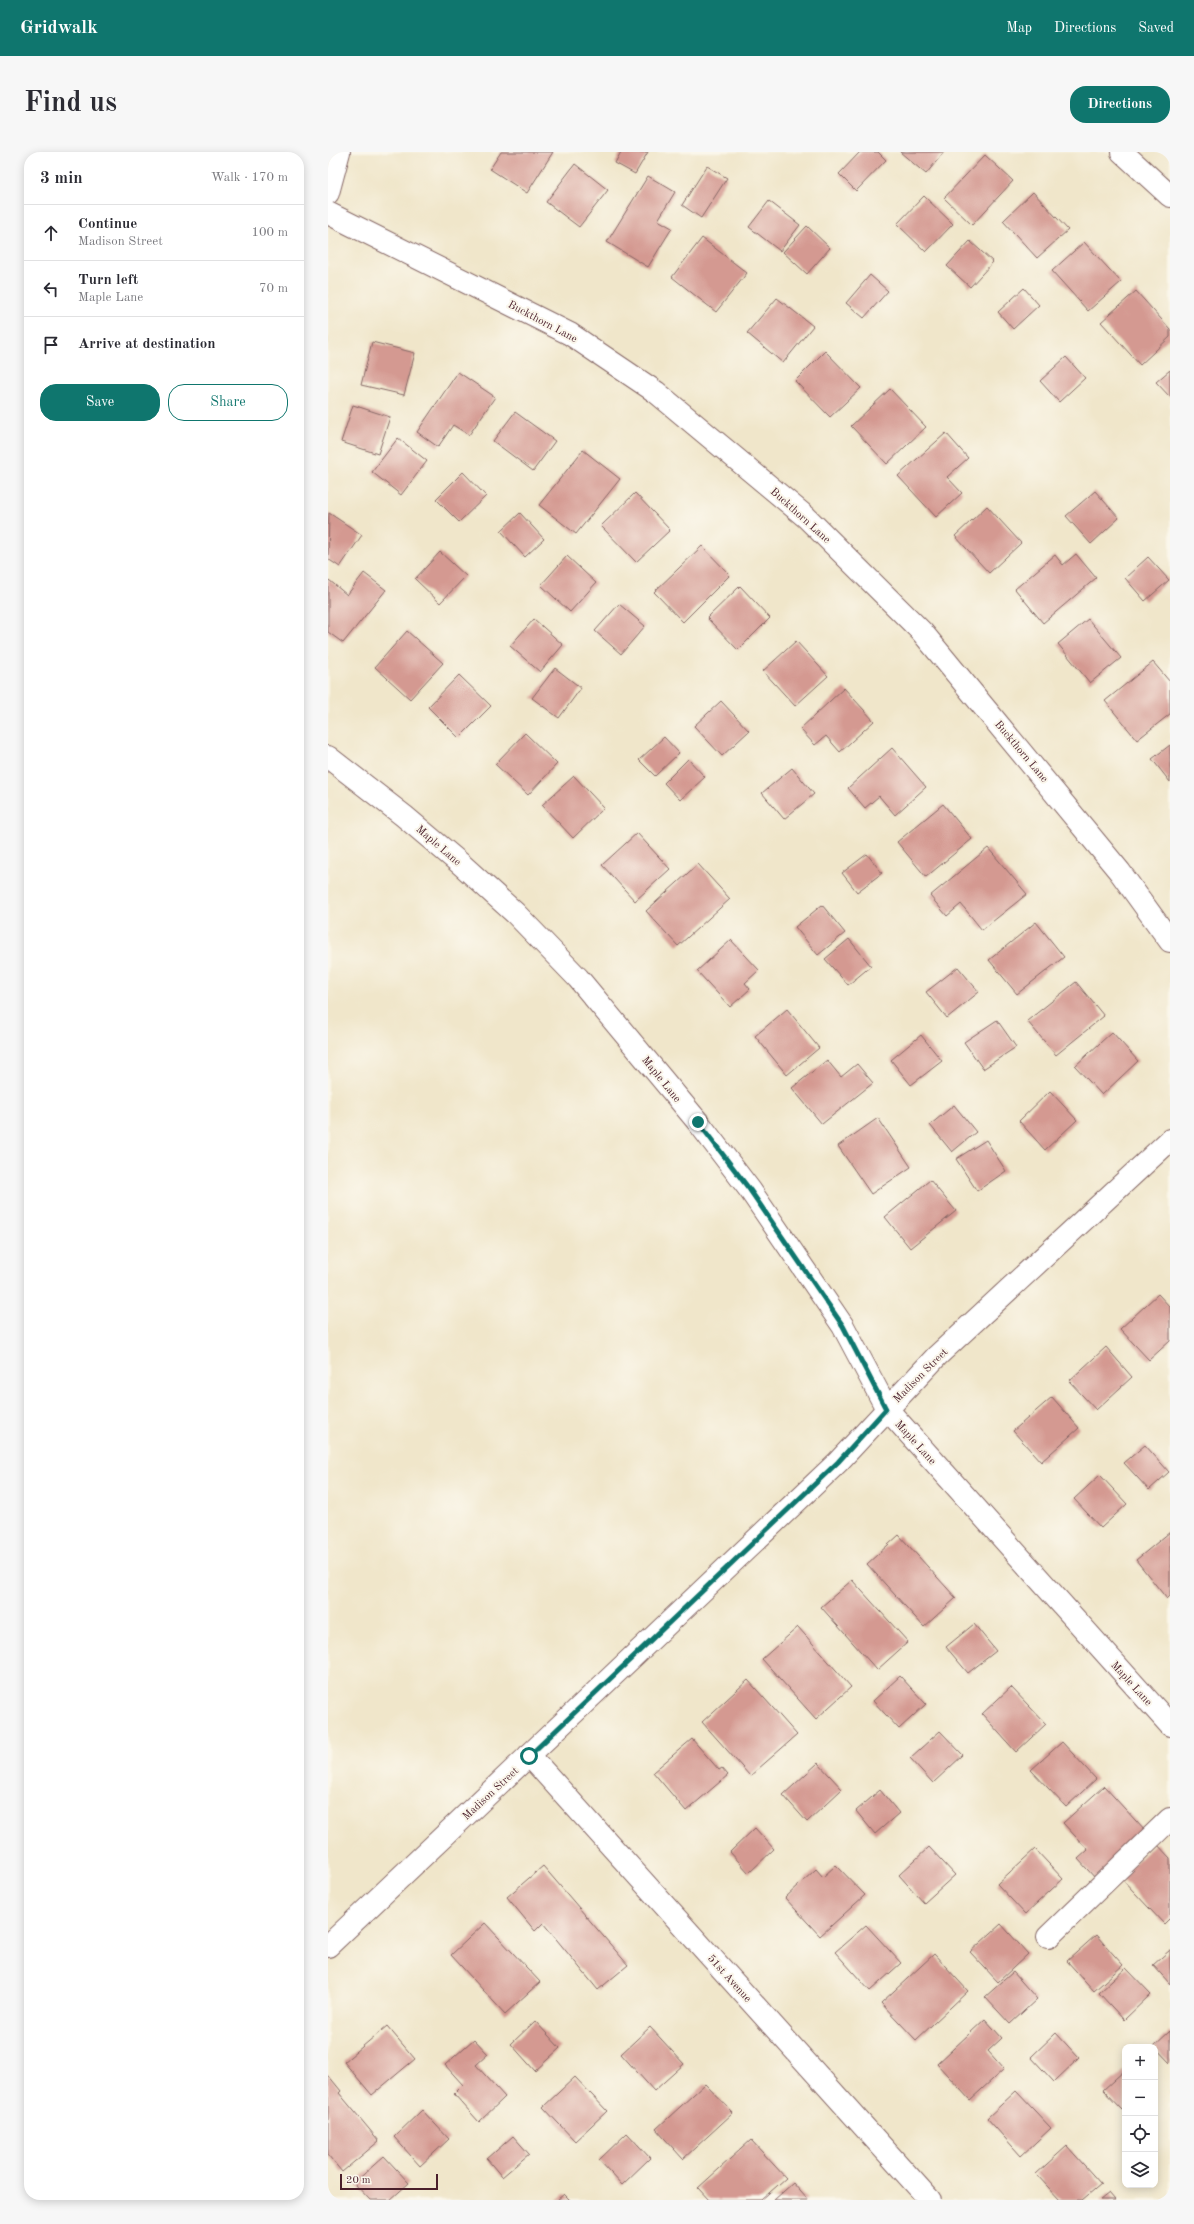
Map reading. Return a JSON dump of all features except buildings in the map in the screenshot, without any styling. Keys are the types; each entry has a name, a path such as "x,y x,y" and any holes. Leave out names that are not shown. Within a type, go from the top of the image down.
{"street":[{"path":"328,193 339,152"},
{"path":"1122,152 1170,196"},
{"name":"Buckthorn Lane","path":"328,212 570,334 656,392 806,517 922,632 1120,872 1170,941"},
{"name":"Maple Lane","path":"328,757 404,816 462,865 515,913 578,978 698,1122 750,1190 843,1326 886,1409 1170,1726"},
{"name":"Madison Street","path":"328,1946 838,1462 937,1356 1170,1140"},
{"name":"51st Avenue","path":"529,1756 930,2200"},
{"path":"1048,1937 1170,1819"}],"route":[{"path":"529,1756 838,1462 886,1409 843,1326 750,1190 698,1122"}]}
